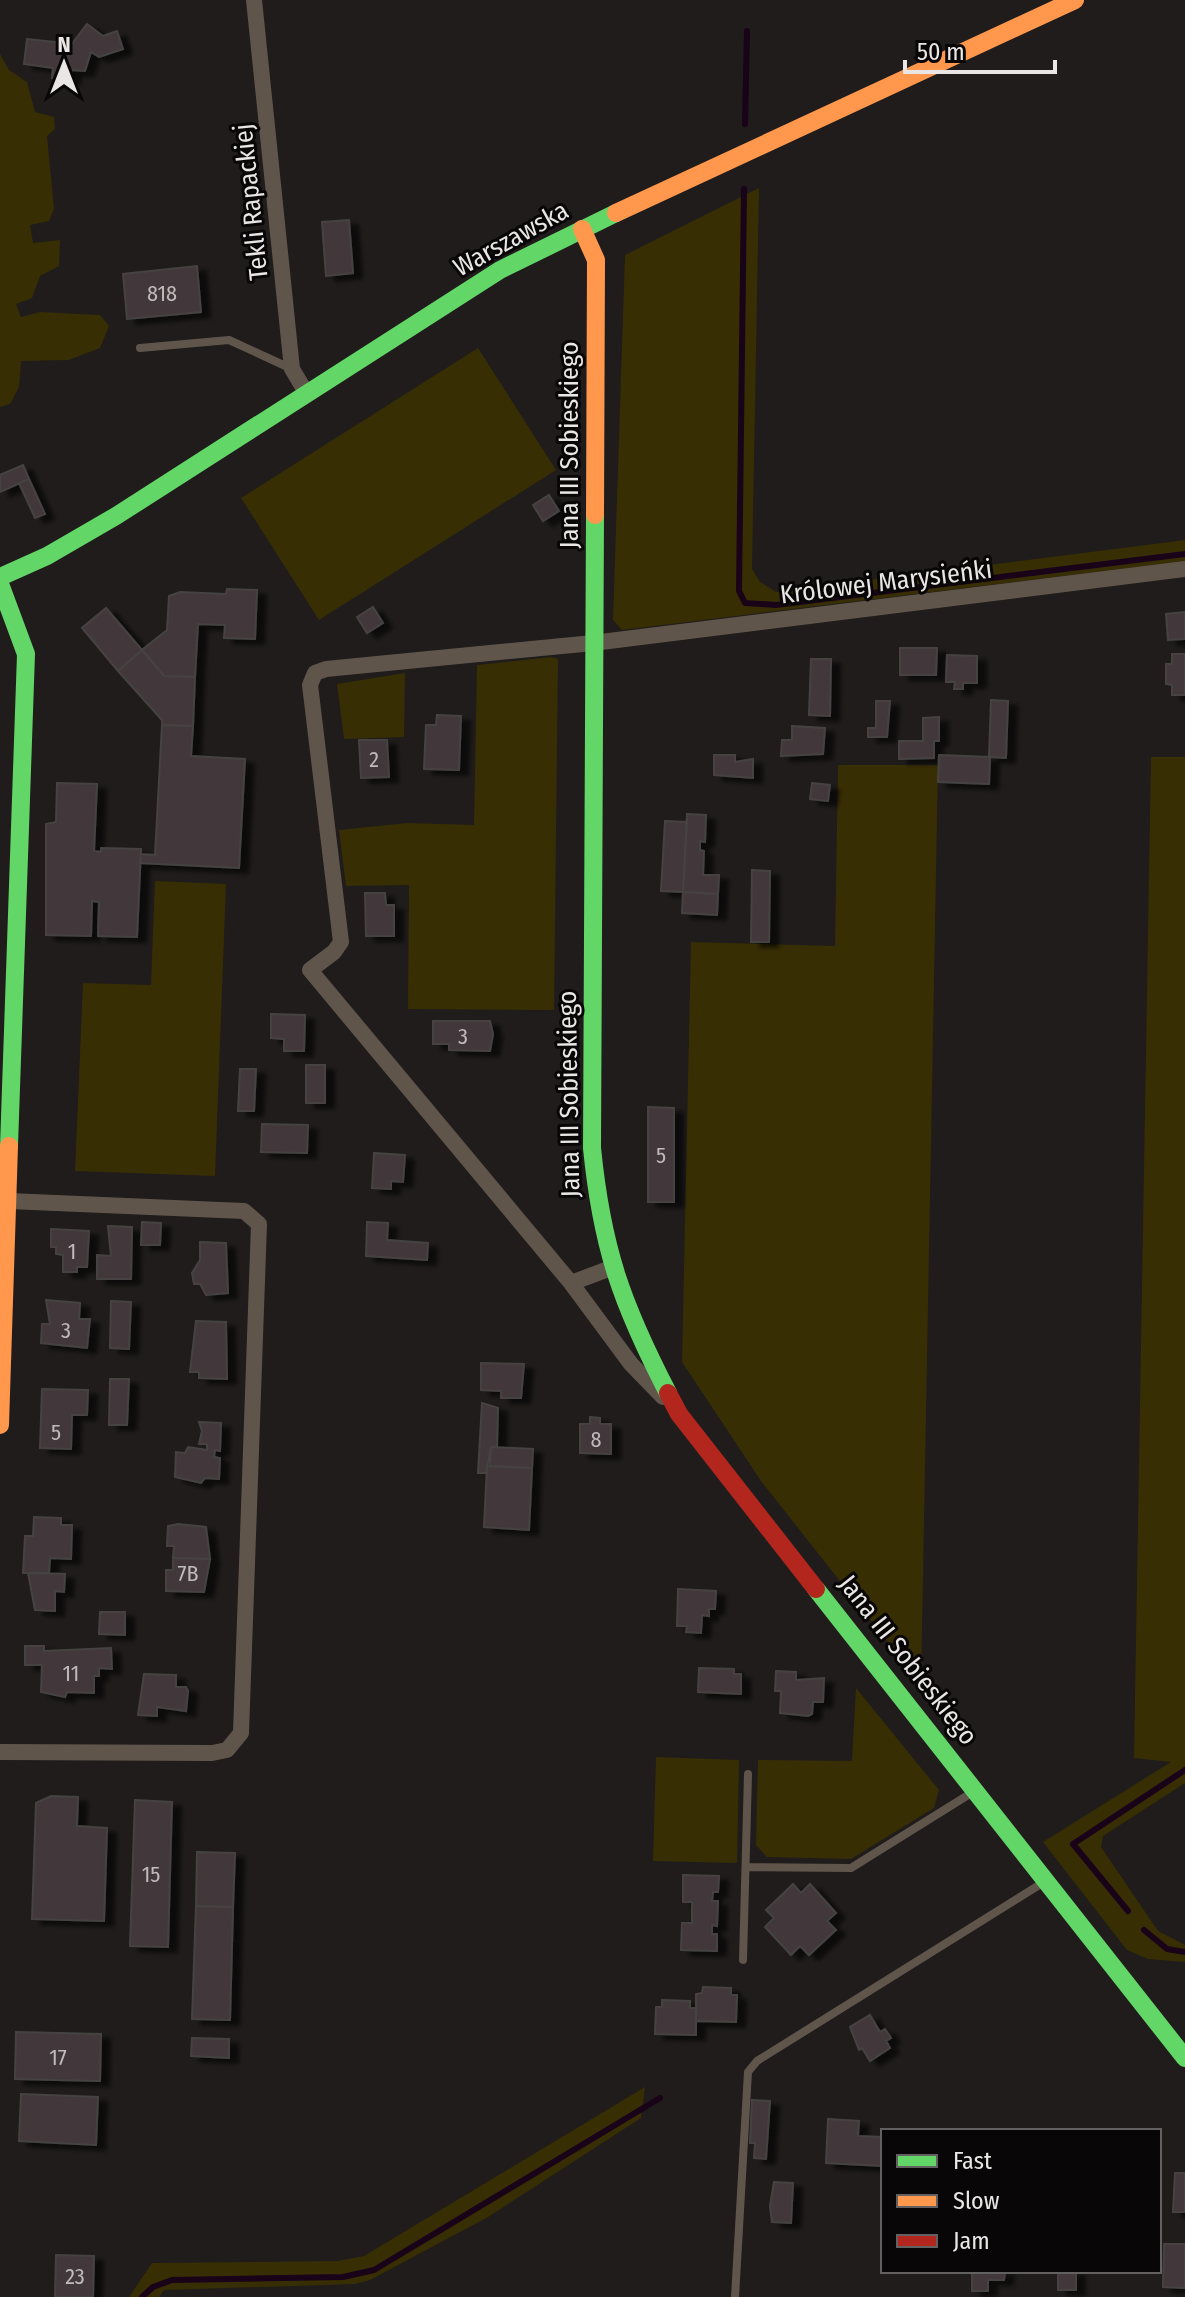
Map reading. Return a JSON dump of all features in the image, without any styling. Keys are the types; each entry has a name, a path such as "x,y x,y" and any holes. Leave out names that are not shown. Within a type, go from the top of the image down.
{"main road":[{"name":"Warszawska","path":"0,577 47,556 116,516 500,270 1075,0"},
{"name":"Jana III Sobieskiego","path":"582,229 596,260 592,1148 598,1210 611,1268 637,1333 679,1414 1048,1879 1185,2058"},
{"path":"0,584 26,654 0,1425"}],"street":[{"name":"Tekli Rapackiej","path":"254,0 292,369 307,394"},
{"name":"Królowej Marysieńki","path":"571,1283 310,970 334,952 341,942 310,685 315,673 326,669 593,643 1185,569"},
{"path":"0,1752 212,1753 227,1750 241,1733 259,1224 244,1211 9,1201"},
{"path":"611,1268 571,1283 631,1364 679,1414"}],"lane":[{"path":"140,348 229,340 292,369"},
{"path":"743,1960 748,1774"},
{"path":"746,1867 851,1868 977,1790"},
{"path":"735,2297 748,2072 757,2061 1048,1879"}],"shaded area":[{"path":"0,54 9,70 27,82 35,112 54,117 55,129 47,136 54,209 49,221 30,225 33,243 60,240 59,266 40,276 32,298 16,304 21,317 40,312 100,315 109,326 100,348 69,360 21,361 19,387 10,404 0,407"},
{"path":"759,188 752,569 760,582 776,592 1185,540 1185,561 622,630 613,620 625,255"},
{"path":"478,348 556,470 319,620 241,498"},
{"path":"551,657 558,659 554,1010 408,1009 409,885 346,886 339,830 407,823 474,825 477,665"},
{"path":"405,673 404,737 344,739 337,684"},
{"path":"1151,757 1185,757 1185,1783 1103,1836 1101,1847 1158,1931 1185,1945 1185,1962 1148,1959 1127,1950 1043,1842 1171,1762 1134,1758"},
{"path":"838,765 938,765 921,1684 761,1481 682,1362 691,942 835,946"},
{"path":"155,881 226,884 215,1176 75,1171 83,983 151,985"},
{"path":"856,1688 939,1790 934,1808 851,1859 767,1857 756,1845 758,1760 852,1761"},
{"path":"656,1757 739,1760 737,1863 653,1861"},
{"path":"645,2087 641,2118 488,2217 370,2280 355,2284 164,2290 159,2297 129,2297 152,2263 338,2261 364,2256"}],"building":[{"path":"87,24 103,36 117,31 123,49 99,57 91,52 85,71 72,70 71,80 52,78 53,68 24,64 27,39 64,43 63,48 68,49"},
{"path":"349,220 353,273 326,276 322,222"},
{"path":"197,266 201,312 127,319 123,274"},
{"path":"23,465 29,479 0,492 0,475"},
{"path":"29,479 45,514 35,518 19,483"},
{"path":"549,495 559,511 543,521 533,505"},
{"path":"227,589 257,590 255,639 224,638 225,625 198,624 195,677 164,676 142,650 167,630 169,596 180,592 226,594"},
{"path":"373,607 383,623 367,633 357,617"},
{"path":"106,608 142,650 118,671 82,628"},
{"path":"1185,612 1185,639 1168,640 1166,614"},
{"path":"900,648 937,648 936,675 900,675"},
{"path":"142,650 164,676 195,677 193,726 162,725 162,720 118,671"},
{"path":"1172,654 1185,654 1185,695 1172,695 1172,685 1166,684 1166,664 1172,664"},
{"path":"947,655 977,656 977,683 963,683 963,689 954,689 955,682 946,682"},
{"path":"811,659 831,659 830,716 809,715"},
{"path":"991,700 1008,701 1006,758 989,757"},
{"path":"876,701 890,701 887,737 868,737 868,728 876,728"},
{"path":"437,715 461,716 459,770 424,769 426,725 436,725"},
{"path":"939,717 939,741 934,741 934,758 899,759 899,741 923,741 923,718"},
{"path":"162,725 193,726 191,756 245,759 239,868 140,863 141,854 155,855"},
{"path":"792,726 825,728 823,754 781,756 782,740 792,740"},
{"path":"359,740 387,740 389,777 361,778"},
{"path":"714,755 735,755 735,762 753,759 753,778 714,775"},
{"path":"939,755 990,757 989,784 938,782"},
{"path":"57,783 97,784 94,851 101,852 101,848 141,849 137,937 98,936 99,902 92,901 91,936 46,935 46,824 56,822"},
{"path":"812,783 830,785 828,801 810,799"},
{"path":"687,814 706,815 705,842 700,841 700,850 704,851 703,875 719,875 718,894 683,892"},
{"path":"665,821 687,822 683,892 661,891"},
{"path":"752,870 770,871 769,942 751,942"},
{"path":"683,892 718,894 717,915 682,913"},
{"path":"365,893 385,893 386,905 394,905 394,936 366,936"},
{"path":"271,1014 305,1015 304,1051 284,1051 284,1039 271,1038"},
{"path":"433,1021 490,1021 493,1034 490,1051 449,1050 449,1044 433,1044"},
{"path":"306,1065 325,1065 325,1103 306,1103"},
{"path":"240,1069 256,1069 254,1111 238,1111"},
{"path":"648,1107 674,1108 674,1202 648,1202"},
{"path":"262,1124 308,1125 307,1153 261,1152"},
{"path":"374,1153 405,1155 403,1182 391,1181 391,1189 372,1188"},
{"path":"142,1222 161,1223 160,1245 141,1245"},
{"path":"367,1222 388,1223 387,1240 428,1243 427,1260 366,1256"},
{"path":"108,1226 132,1227 131,1279 97,1279 97,1255 111,1256"},
{"path":"51,1229 89,1231 87,1267 77,1267 77,1272 63,1272 63,1255 56,1254 56,1247 51,1247"},
{"path":"200,1242 226,1243 228,1293 206,1295 200,1284 194,1284 192,1273 200,1260"},
{"path":"46,1300 80,1303 79,1319 90,1319 87,1348 41,1343 42,1324 50,1324"},
{"path":"111,1301 131,1302 129,1349 110,1348"},
{"path":"196,1321 226,1322 227,1379 199,1378 199,1372 190,1372"},
{"path":"481,1363 524,1364 521,1398 501,1398 501,1391 481,1390"},
{"path":"110,1379 129,1379 127,1425 109,1425"},
{"path":"42,1389 88,1390 87,1415 72,1415 71,1449 40,1448"},
{"path":"482,1403 498,1408 497,1447 491,1447 486,1473 478,1473"},
{"path":"590,1417 600,1418 600,1424 611,1424 611,1454 580,1453 580,1424 590,1424"},
{"path":"199,1422 221,1423 220,1451 215,1450 214,1457 220,1458 219,1479 205,1478 201,1483 175,1477 176,1452 185,1453 188,1447 207,1450 207,1444 199,1444 202,1431"},
{"path":"491,1447 533,1449 532,1468 490,1466"},
{"path":"487,1466 532,1468 529,1530 484,1527"},
{"path":"34,1517 61,1518 61,1525 72,1525 71,1559 50,1558 49,1573 23,1573 25,1536 33,1536"},
{"path":"168,1526 206,1527 210,1559 173,1558 174,1546 167,1546"},
{"path":"173,1558 210,1559 204,1592 166,1591 166,1570 173,1570"},
{"path":"28,1573 65,1574 64,1592 55,1591 55,1611 35,1610"},
{"path":"678,1589 716,1591 715,1609 709,1609 709,1616 702,1615 701,1633 686,1632 687,1626 677,1626"},
{"path":"100,1612 125,1612 125,1635 99,1634"},
{"path":"25,1646 44,1646 44,1651 111,1648 112,1669 99,1668 99,1676 94,1676 94,1693 67,1692 65,1697 41,1692 42,1665 25,1665"},
{"path":"699,1668 734,1669 734,1674 741,1674 741,1694 698,1692"},
{"path":"776,1671 796,1672 796,1680 824,1678 823,1702 813,1702 812,1714 808,1716 780,1713 781,1691 775,1691"},
{"path":"144,1674 176,1675 176,1687 186,1687 188,1691 186,1711 157,1707 157,1716 138,1715"},
{"path":"51,1796 78,1797 77,1826 107,1828 104,1921 32,1919 36,1803"},
{"path":"135,1800 172,1802 168,1947 130,1946"},
{"path":"197,1852 235,1853 233,1907 196,1906"},
{"path":"683,1875 719,1876 718,1892 713,1892 712,1901 718,1901 717,1926 712,1925 712,1934 717,1934 717,1951 681,1950 682,1923 692,1923 692,1902 683,1902"},
{"path":"793,1884 801,1893 810,1884 836,1913 827,1921 836,1930 809,1955 800,1946 791,1955 765,1927 774,1918 766,1910"},
{"path":"196,1906 233,1907 230,2020 192,2019"},
{"path":"703,1987 731,1988 731,1995 737,1995 736,2022 696,2021 696,1994 702,1993"},
{"path":"662,2000 690,2001 690,2008 696,2008 696,2035 655,2034 656,2007 662,2007"},
{"path":"870,2015 880,2032 885,2029 891,2038 886,2041 890,2048 870,2061 862,2048 859,2050 850,2027"},
{"path":"16,2032 101,2034 100,2081 15,2079"},
{"path":"192,2038 229,2039 229,2058 191,2056"},
{"path":"21,2094 98,2097 96,2145 19,2141"},
{"path":"752,2100 770,2101 766,2159 754,2158 755,2143 750,2143"},
{"path":"828,2119 859,2121 858,2136 881,2137 881,2166 826,2163"},
{"path":"1175,2173 1185,2173 1185,2212 1173,2212"},
{"path":"774,2182 793,2183 791,2223 772,2222 770,2206"},
{"path":"1164,2244 1185,2244 1185,2288 1163,2287"},
{"path":"56,2255 94,2256 93,2297 55,2297"},
{"path":"972,2273 1005,2273 1004,2280 988,2280 988,2291 972,2291"},
{"path":"1058,2273 1076,2273 1076,2290 1058,2290"}],"waterway":[{"path":"745,124 747,31"},
{"path":"744,189 739,591 745,603 776,605 1185,554"},
{"path":"1128,1911 1073,1844 1185,1770"},
{"path":"1144,1930 1167,1949 1185,1952"},
{"path":"142,2297 153,2287 172,2280 343,2277 374,2270 660,2098"}],"traffic: fast":[{"path":"0,577 47,556 116,516 500,270 616,213"},
{"path":"595,515 592,1148 602,1216 616,1275 638,1331 668,1393"},
{"path":"0,584 26,654 9,1146"},
{"path":"816,1589 1185,2058"}],"traffic: slow":[{"path":"616,213 1075,0"},
{"path":"582,229 596,260 595,515"},
{"path":"0,1425 9,1146"}],"traffic: jam":[{"path":"668,1393 679,1414 816,1589"}]}
